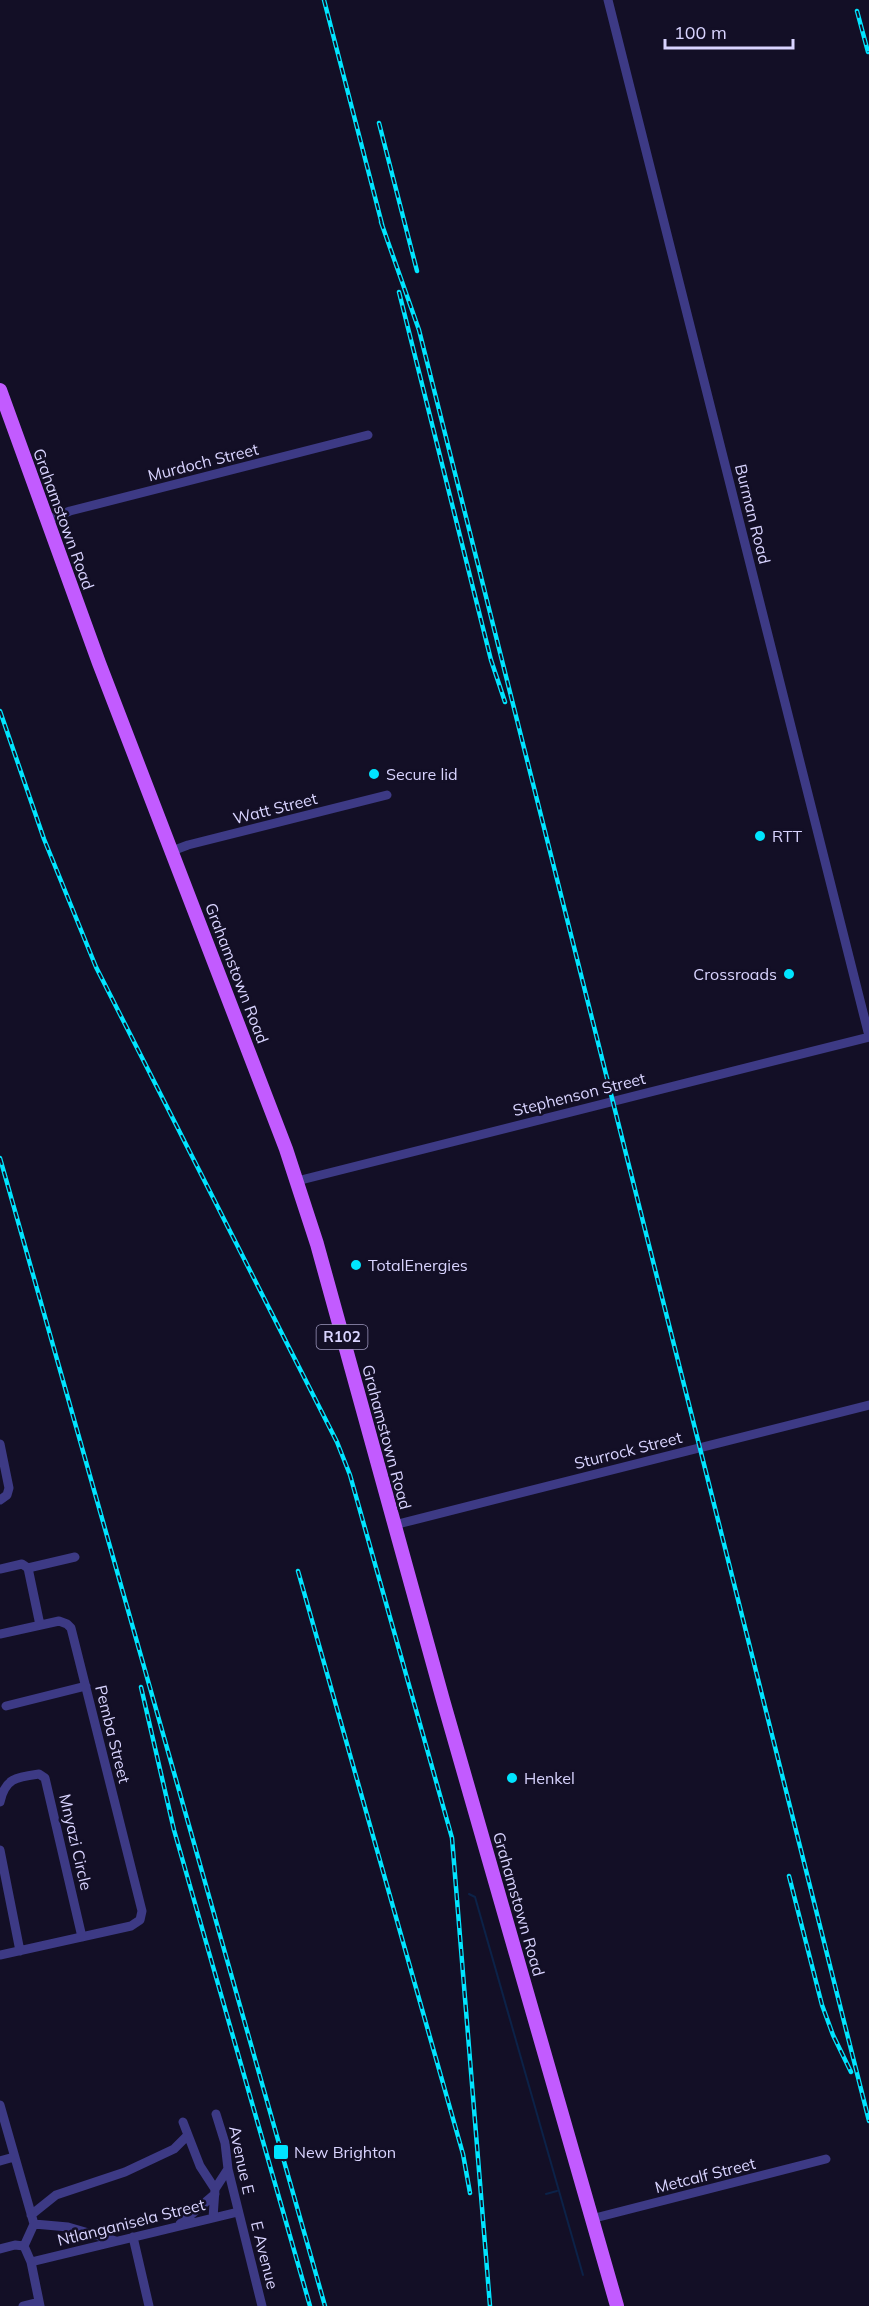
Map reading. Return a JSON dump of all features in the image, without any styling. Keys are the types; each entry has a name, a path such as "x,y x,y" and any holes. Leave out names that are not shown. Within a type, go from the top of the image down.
{"main road":[{"name":"Grahamstown Road","path":"0,390 297,1181 317,1244 394,1525 617,2306"}],"street":[{"name":"Burman Road","path":"608,0 869,1036"},
{"name":"Murdoch Street","path":"47,520 70,511 368,435"},
{"name":"Watt Street","path":"172,851 387,795"},
{"name":"Stephenson Street","path":"297,1181 869,1036"},
{"name":"Sturrock Street","path":"394,1525 869,1405"},
{"path":"0,1444 9,1488 8,1495 0,1500"},
{"path":"28,1568 75,1557"},
{"path":"0,1569 22,1564 28,1568 40,1625"},
{"name":"Pemba Street","path":"0,1634 60,1621 71,1628 142,1911 140,1920 130,1926 82,1937"},
{"path":"6,1706 86,1686"},
{"name":"Mnyazi Circle","path":"0,1802 2,1792 8,1782 39,1774 45,1778 82,1937"},
{"path":"0,1850 20,1951"},
{"path":"0,1955 82,1937"},
{"path":"0,2105 32,2220"},
{"name":"Avenue E","path":"216,2114 225,2143 228,2169 238,2212"},
{"path":"183,2122 200,2166 215,2191 213,2218"},
{"path":"26,2306 40,2304 31,2262 24,2246 32,2220 51,2197 125,2172 174,2149 188,2135"},
{"path":"0,2161 14,2157"},
{"name":"Metcalf Street","path":"591,2219 826,2159"},
{"path":"179,2226 215,2191 228,2169"},
{"name":"Ntlanganisela Street","path":"31,2262 238,2212"},
{"name":"E Avenue","path":"238,2212 262,2306"},
{"path":"32,2220 117,2241"},
{"path":"133,2237 149,2306"},
{"path":"0,2249 24,2246"}],"waterway":[{"path":"469,1894 475,1897 583,2275"},
{"path":"546,2194 557,2191"}],"railway":[{"path":"324,0 383,228"},
{"path":"857,11 868,52"},
{"path":"379,123 417,271"},
{"path":"381,222 419,330 869,2121"},
{"path":"399,292 491,660 505,702"},
{"path":"0,711 44,839 96,967 337,1442 350,1475 452,1838 490,2306"},
{"path":"0,1158 325,2306"},
{"path":"298,1571 463,2154 470,2193"},
{"path":"141,1687 174,1830 310,2306"},
{"path":"789,1876 822,2005 833,2035 851,2072"}],"place":[{"name":"Secure lid","path":"374,774"},
{"name":"RTT","path":"760,836"},
{"name":"Crossroads","path":"789,974"},
{"name":"TotalEnergies","path":"356,1265"},
{"name":"Henkel","path":"512,1778"},
{"name":"New Brighton","path":"281,2152"}]}
